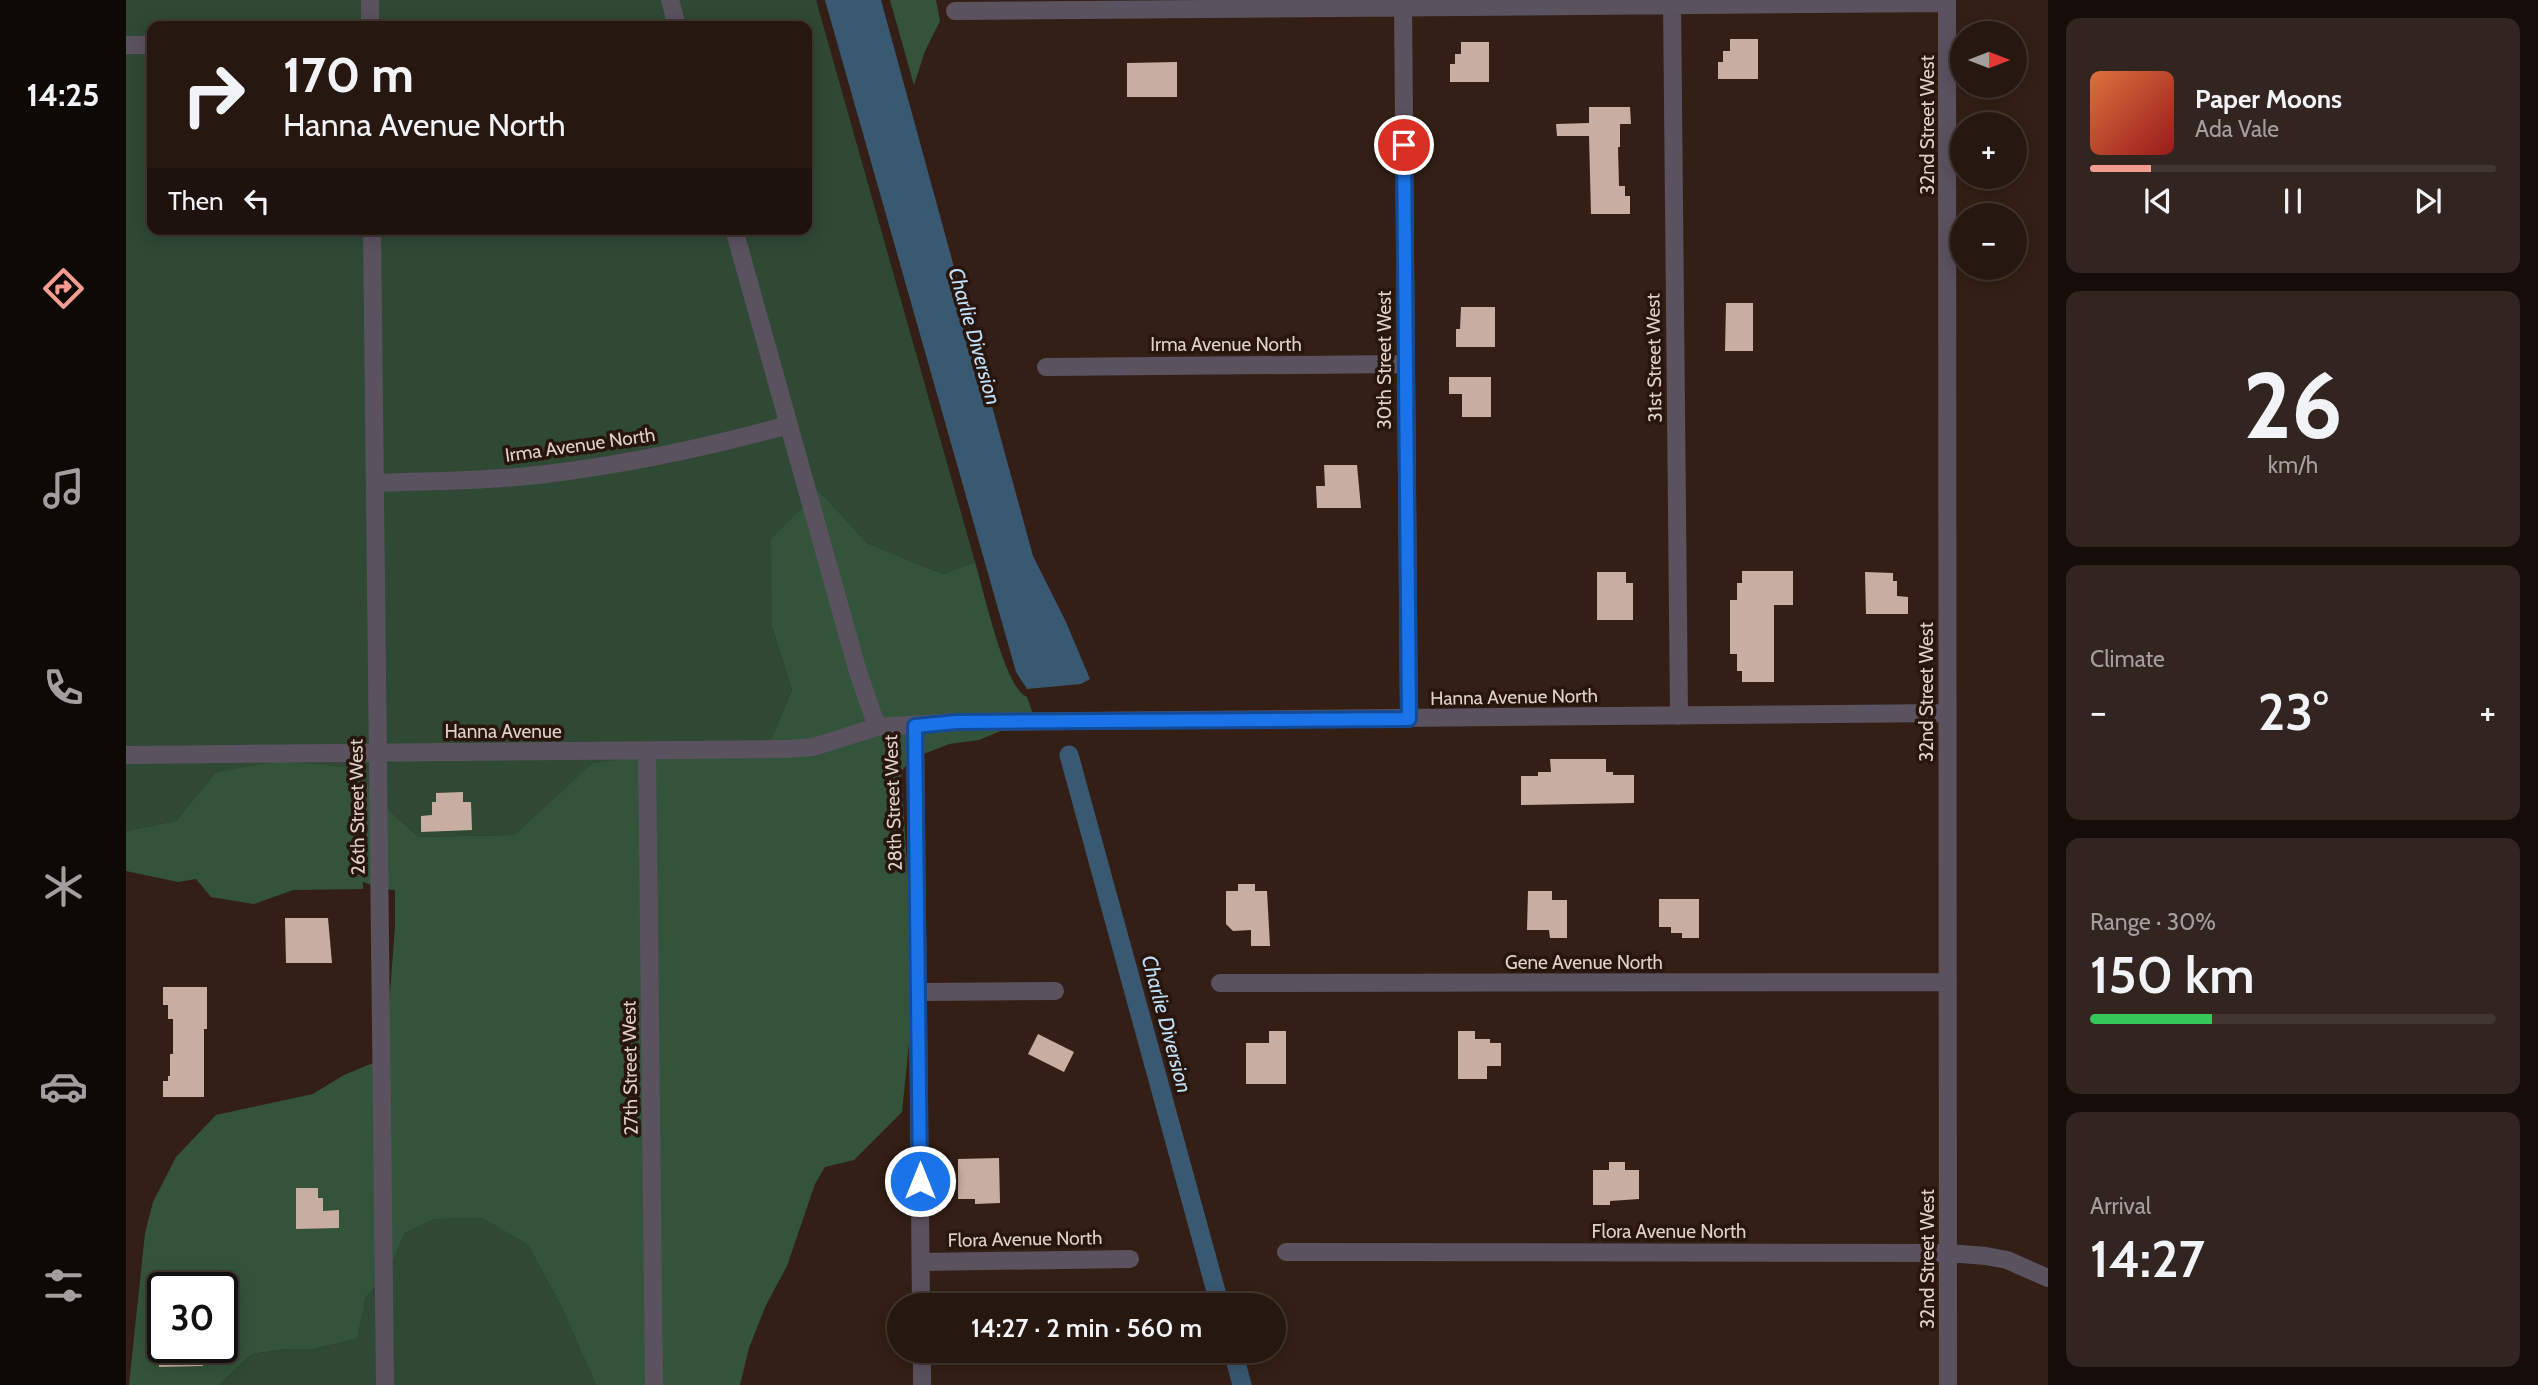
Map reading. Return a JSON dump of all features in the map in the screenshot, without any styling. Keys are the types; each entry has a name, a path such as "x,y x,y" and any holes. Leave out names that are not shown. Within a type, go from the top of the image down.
{"street":[{"path":"370,0 370,21"},
{"path":"670,0 676,21"},
{"path":"955,11 1134,5 1947,1"},
{"name":"32nd Street West","path":"1947,1 1948,1385"},
{"name":"31st Street West","path":"1672,2 1679,716"},
{"name":"30th Street West","path":"1403,4 1409,719"},
{"path":"126,46 147,45"},
{"name":"26th Street West","path":"372,235 385,1385"},
{"name":"28th Street West","path":"736,235 858,672 877,727 915,726 921,1293"},
{"name":"Irma Avenue North","path":"1046,367 1405,364"},
{"name":"Irma Avenue North","path":"375,483 477,480 558,472 689,450 788,425"},
{"name":"Hanna Avenue North","path":"915,726 956,722 1946,713"},
{"name":"Hanna Avenue","path":"126,755 813,747 877,727"},
{"name":"27th Street West","path":"647,751 654,1385"},
{"name":"Gene Avenue North","path":"1220,983 1948,982"},
{"path":"918,992 1055,991"},
{"name":"Flora Avenue North","path":"1286,1252 1948,1253 2007,1260 2048,1278"},
{"name":"Flora Avenue North","path":"920,1262 1130,1259"},
{"path":"922,1363 922,1385"}],"green space":[{"path":"126,0 816,0 975,562 943,574 867,543 819,491 772,627 792,690 768,746 594,763 514,835 419,837 395,816 354,768 215,773 176,821 126,831"},
{"path":"890,0 936,0 940,21 925,51 914,85"},
{"path":"819,491 867,543 943,574 975,562 1003,658 1019,690 1027,697 1034,717 979,740 949,744 911,759 901,772 913,960 902,1112 854,1160 825,1167 815,1184 787,1266 766,1305 749,1348 740,1385 596,1385 562,1308 528,1245 483,1218 435,1219 405,1233 388,1273 366,1297 357,1339 313,1349 286,1349 252,1354 219,1385 129,1385 145,1233 153,1202 176,1157 216,1115 313,1094 344,1075 385,1058 395,927 395,890 363,882 363,889 293,890 254,904 211,897 196,879 178,882 126,871 126,831 176,821 215,773 279,761 354,768 395,816 419,837 514,835 593,763 653,755 768,746 792,690 772,627 771,539"},
{"path":"484,1218 528,1245 562,1308 596,1385 219,1385 252,1354 286,1349 313,1349 357,1339 366,1297 388,1273 405,1233 435,1219"}],"water":[{"path":"825,0 881,0 1033,556 1066,622 1090,679 1081,684 1027,689 1016,672"}],"building":[{"path":"1730,39 1758,39 1758,79 1718,79 1718,62 1723,62 1723,51 1730,51"},
{"path":"1461,42 1489,42 1489,82 1450,82 1450,64 1455,64 1455,54 1461,54"},
{"path":"1177,62 1177,97 1127,97 1127,63"},
{"path":"1589,107 1630,107 1631,124 1620,124 1618,147 1619,186 1625,186 1625,196 1630,196 1630,214 1591,214 1589,136 1557,136 1556,124 1589,123"},
{"path":"1726,303 1753,303 1753,351 1725,351"},
{"path":"1461,307 1495,307 1495,347 1456,347 1456,329 1460,329"},
{"path":"1449,377 1491,377 1491,417 1462,417 1462,394 1449,394"},
{"path":"1324,465 1357,465 1361,508 1317,508 1316,486 1325,486"},
{"path":"1742,571 1793,571 1793,605 1774,605 1774,682 1742,682 1742,671 1737,671 1737,654 1730,654 1730,600 1737,600 1737,583 1742,583"},
{"path":"1597,572 1626,572 1626,583 1633,583 1633,620 1597,620"},
{"path":"1865,572 1893,573 1893,581 1897,581 1897,596 1908,597 1908,614 1866,614"},
{"path":"1550,759 1606,759 1606,772 1613,772 1613,775 1634,775 1634,803 1521,805 1521,776 1538,776 1538,772 1551,772"},
{"path":"463,792 463,802 471,802 472,830 421,832 421,816 432,815 432,802 436,802 436,793"},
{"path":"1238,884 1255,884 1255,891 1267,891 1270,946 1251,946 1251,930 1233,931 1226,924 1226,891 1238,891"},
{"path":"1528,891 1552,891 1552,900 1567,900 1567,938 1550,938 1549,930 1527,930"},
{"path":"1659,899 1699,899 1699,938 1682,938 1682,933 1671,933 1671,927 1659,927"},
{"path":"285,918 328,918 332,963 286,963"},
{"path":"163,987 207,987 204,1097 163,1097 163,1081 168,1081 170,1076 170,1054 173,1054 173,1019 168,1019 168,1005 163,1005"},
{"path":"1269,1031 1286,1031 1286,1084 1246,1084 1246,1043 1269,1043"},
{"path":"1458,1031 1475,1031 1475,1039 1490,1039 1490,1043 1501,1043 1501,1066 1487,1066 1487,1079 1458,1079"},
{"path":"1038,1034 1074,1052 1064,1072 1028,1054"},
{"path":"999,1158 1000,1203 975,1204 975,1199 958,1199 958,1159"},
{"path":"1609,1162 1625,1162 1625,1170 1639,1170 1639,1199 1610,1201 1610,1205 1593,1205 1593,1170 1609,1170"},
{"path":"296,1188 318,1188 318,1198 323,1198 323,1211 339,1210 339,1228 296,1229"},
{"path":"159,1363 203,1363 203,1366 159,1367"}],"waterway":[{"name":"Charlie Diversion","path":"1069,755 1216,1293"},
{"name":"Charlie Diversion","path":"1236,1363 1242,1385"}],"route":[{"path":"920,1181 915,726 956,722 1409,719 1404,145"}]}
